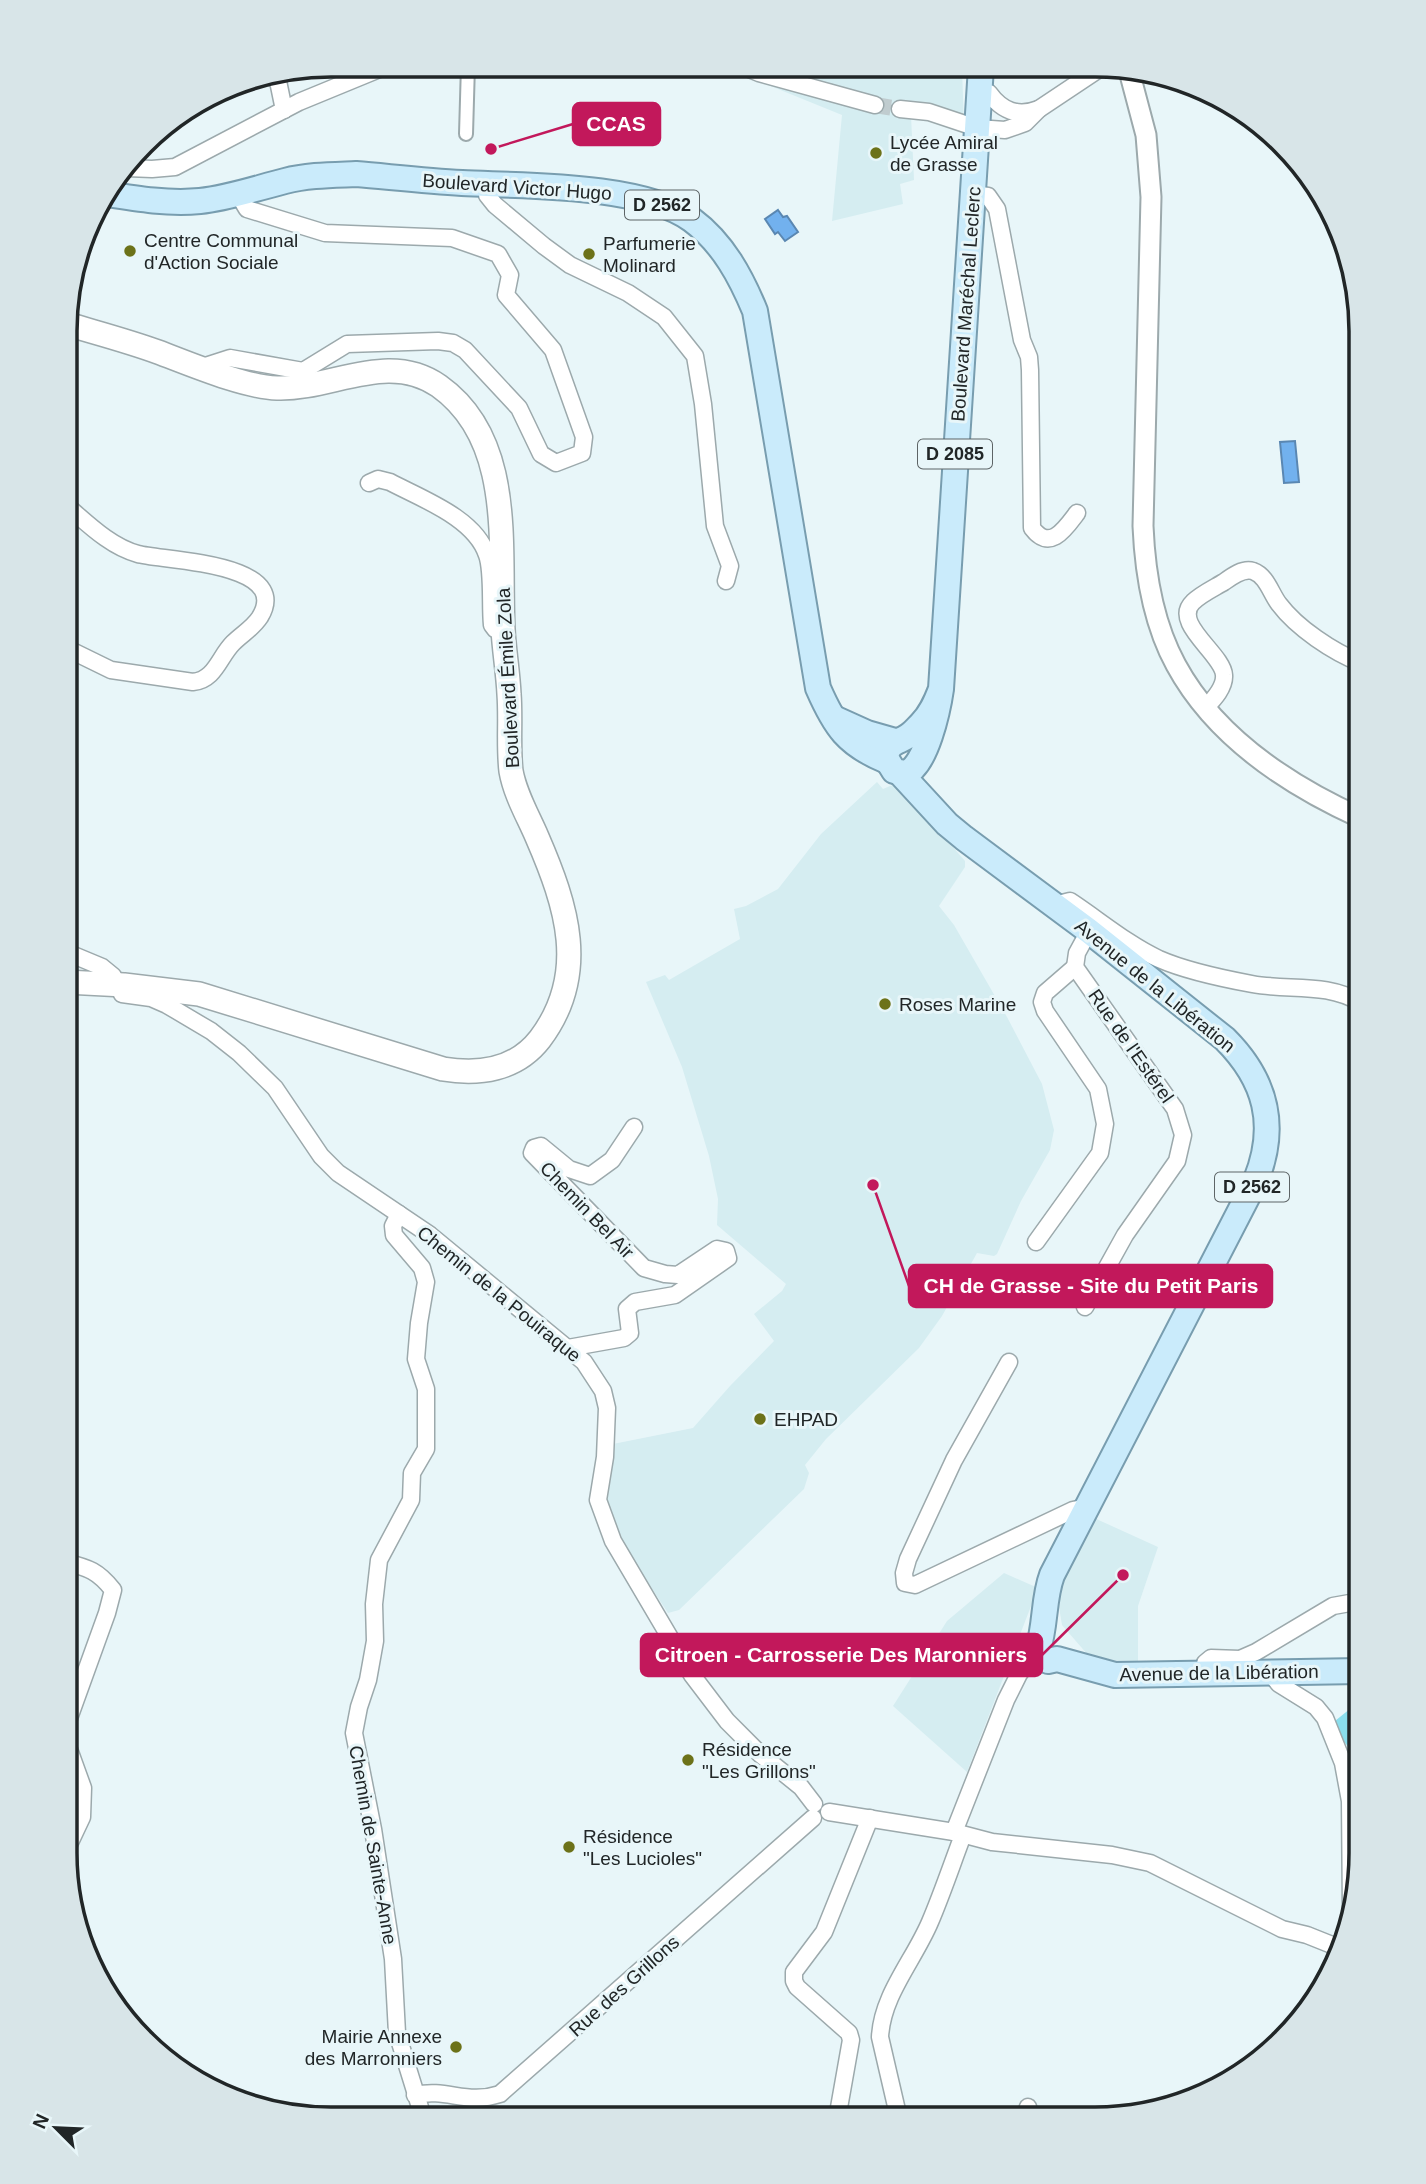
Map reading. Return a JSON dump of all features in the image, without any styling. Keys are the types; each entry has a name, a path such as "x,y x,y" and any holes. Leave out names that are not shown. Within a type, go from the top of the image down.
{"main road":[{"name":"Boulevard Maréchal Leclerc","path":"981,77 981,128"},
{"name":"Boulevard Maréchal Leclerc","path":"905,755 934,723 941,689 975,169 991,77"},
{"name":"Boulevard Victor Hugo","path":"116,195 153,201 199,201 238,194 287,180 356,174 607,192 667,206 691,219 707,233 737,271 755,311 818,688 832,717 905,755"},
{"name":"Boulevard Émile Zola","path":"77,327 199,368 274,388 297,387 370,371 394,370 437,384 470,417 482,439 495,481 503,543 503,629 509,694 511,771 516,790 555,882 566,924 570,960 559,1009 534,1046 512,1062 491,1070 467,1073 421,1063 199,994 77,983"},
{"name":"Avenue de la Libération","path":"905,755 947,824 1225,1039 1242,1056 1263,1095 1267,1127 1262,1164 1256,1180 1047,1587 1044,1611 1050,1654 1115,1675 1349,1671"}],"street":[{"path":"137,168 175,167 284,110 361,77"},
{"path":"466,134 468,77"},
{"path":"774,77 875,105"},
{"path":"989,93 997,103 1011,112 1030,113 1087,77"},
{"path":"1123,79 1141,109"},
{"path":"1132,80 1146,135 1151,197 1143,526 1144,552 1153,602 1164,639 1176,665 1206,707 1251,752 1277,773 1349,813"},
{"path":"278,83 284,110"},
{"path":"900,109 929,111 981,128 1005,130 1025,123 1039,109"},
{"path":"487,184 487,195 495,205 544,246 570,265 628,293 664,317 695,356 703,404 715,526 730,565 726,580"},
{"path":"199,368 230,358 303,371 347,344 438,341 453,343 465,350 519,408 541,454 556,463 582,453 584,437 553,350 506,295 510,275 498,254 452,238 325,233 247,209 238,194"},
{"path":"973,194 988,197 997,209 1022,340 1029,357 1032,528 1038,535 1056,537 1077,513"},
{"path":"369,483 379,479 390,482 463,522 479,538 488,556 492,625 495,629 503,629"},
{"path":"77,521 114,544 138,554 208,564 242,574 253,580 265,597 259,619 222,655 211,674 201,682 111,670 77,653"},
{"path":"1206,707 1218,693 1224,675 1219,662 1192,629 1187,612 1191,603 1240,572 1252,570 1264,579 1280,605 1311,634 1349,658"},
{"path":"1054,905 1070,901 1129,942 1160,959 1254,985 1317,988 1349,997"},
{"path":"1036,1242 1100,1153 1105,1124 1098,1088 1045,1011 1042,1002 1045,993 1075,967 1077,953 1088,931"},
{"path":"77,957 102,967 113,976 122,994 151,998 167,1005 211,1031 239,1053 275,1088 298,1124 330,1165 399,1214"},
{"name":"Rue de l'Estérel","path":"1075,967 1175,1109 1183,1135 1177,1161 1125,1235 1085,1307"},
{"name":"Chemin Bel Air","path":"568,1348 624,1338 630,1333 627,1309 635,1302 675,1295 727,1258 726,1251 717,1249 678,1275 644,1268 532,1153 534,1148 541,1146 569,1169 590,1176 612,1160 634,1128"},
{"name":"Chemin de la Pouiraque","path":"399,1214 430,1235 568,1348 584,1362 594,1376 605,1399 606,1444 598,1500 613,1541 692,1675 727,1721 750,1746 801,1787 819,1811"},
{"name":"Chemin de Sainte-Anne","path":"399,1214 393,1226 394,1235 422,1268 426,1282 416,1359 426,1390 426,1449 412,1473 411,1500 379,1560 374,1604 375,1641 354,1733 373,1829 393,1959 397,2033 419,2107"},
{"path":"1009,1362 954,1460 908,1559 904,1573 905,1583 915,1585 1073,1510 1087,1507"},
{"path":"77,1565 101,1575 113,1590 77,1696"},
{"path":"1205,1674 1205,1663 1211,1658 1240,1659 1333,1605 1349,1603"},
{"path":"896,2107 880,2037 881,2025 905,1968 929,1925 1006,1700 1050,1654"},
{"path":"1270,1673 1279,1684 1316,1707 1325,1718 1343,1763 1349,1796"},
{"path":"77,1771 83,1788 82,1817 77,1828"},
{"path":"819,1811 959,1833 1009,1844 1150,1863 1282,1929 1332,1945"},
{"name":"Rue des Grillons","path":"415,2095 435,2091 469,2099 484,2099 500,2094 819,1811"},
{"path":"839,2107 852,2040 849,2033 797,1987 794,1972 824,1932 870,1818"}],"shaded area":[{"name":"Lycée Amiral de Grasse","path":"748,77 962,77 964,127 911,115 914,180 900,184 903,204 832,221 842,115"},
{"path":"778,210 783,217 787,216 798,232 785,241 778,232 775,234 765,219"},
{"path":"1295,441 1299,482 1284,483 1280,442"},
{"path":"877,782 883,789 897,783 965,861 965,867 939,906 954,925 1042,1084 1054,1130 1050,1150 1021,1201 997,1254 994,1256 977,1253 942,1316 919,1348 826,1439 805,1465 809,1473 804,1489 679,1610 668,1613 619,1539 604,1501 608,1445 693,1428 774,1341 754,1314 782,1291 786,1284 717,1225 718,1199 709,1156 682,1067 646,982 665,975 669,980 740,939 734,909 746,906 778,889 821,834"},
{"path":"1092,1517 1158,1547 1138,1606 1138,1665 1088,1655 1062,1625 1056,1589"},
{"path":"1004,1573 1038,1588 967,1772 893,1706 947,1621"},
{"path":"1349,1710 1349,1748 1330,1725"}],"tunnel":[{"path":"875,105 900,109"}],"place":[{"name":"CCAS","path":"491,149"},
{"name":"Lycée Amiral de Grasse","path":"876,153"},
{"name":"Centre Communal d'Action Sociale","path":"130,251"},
{"name":"Parfumerie Molinard","path":"589,254"},
{"name":"Roses Marine","path":"885,1004"},
{"name":"CH de Grasse - Site du Petit Paris","path":"873,1185"},
{"name":"EHPAD","path":"760,1419"},
{"name":"Citroen - Carrosserie Des Maronniers","path":"1123,1575"},
{"name":"Résidence \"Les Grillons\"","path":"688,1760"},
{"name":"Résidence \"Les Lucioles\"","path":"569,1847"},
{"name":"Mairie Annexe des Marronniers","path":"456,2047"}]}
